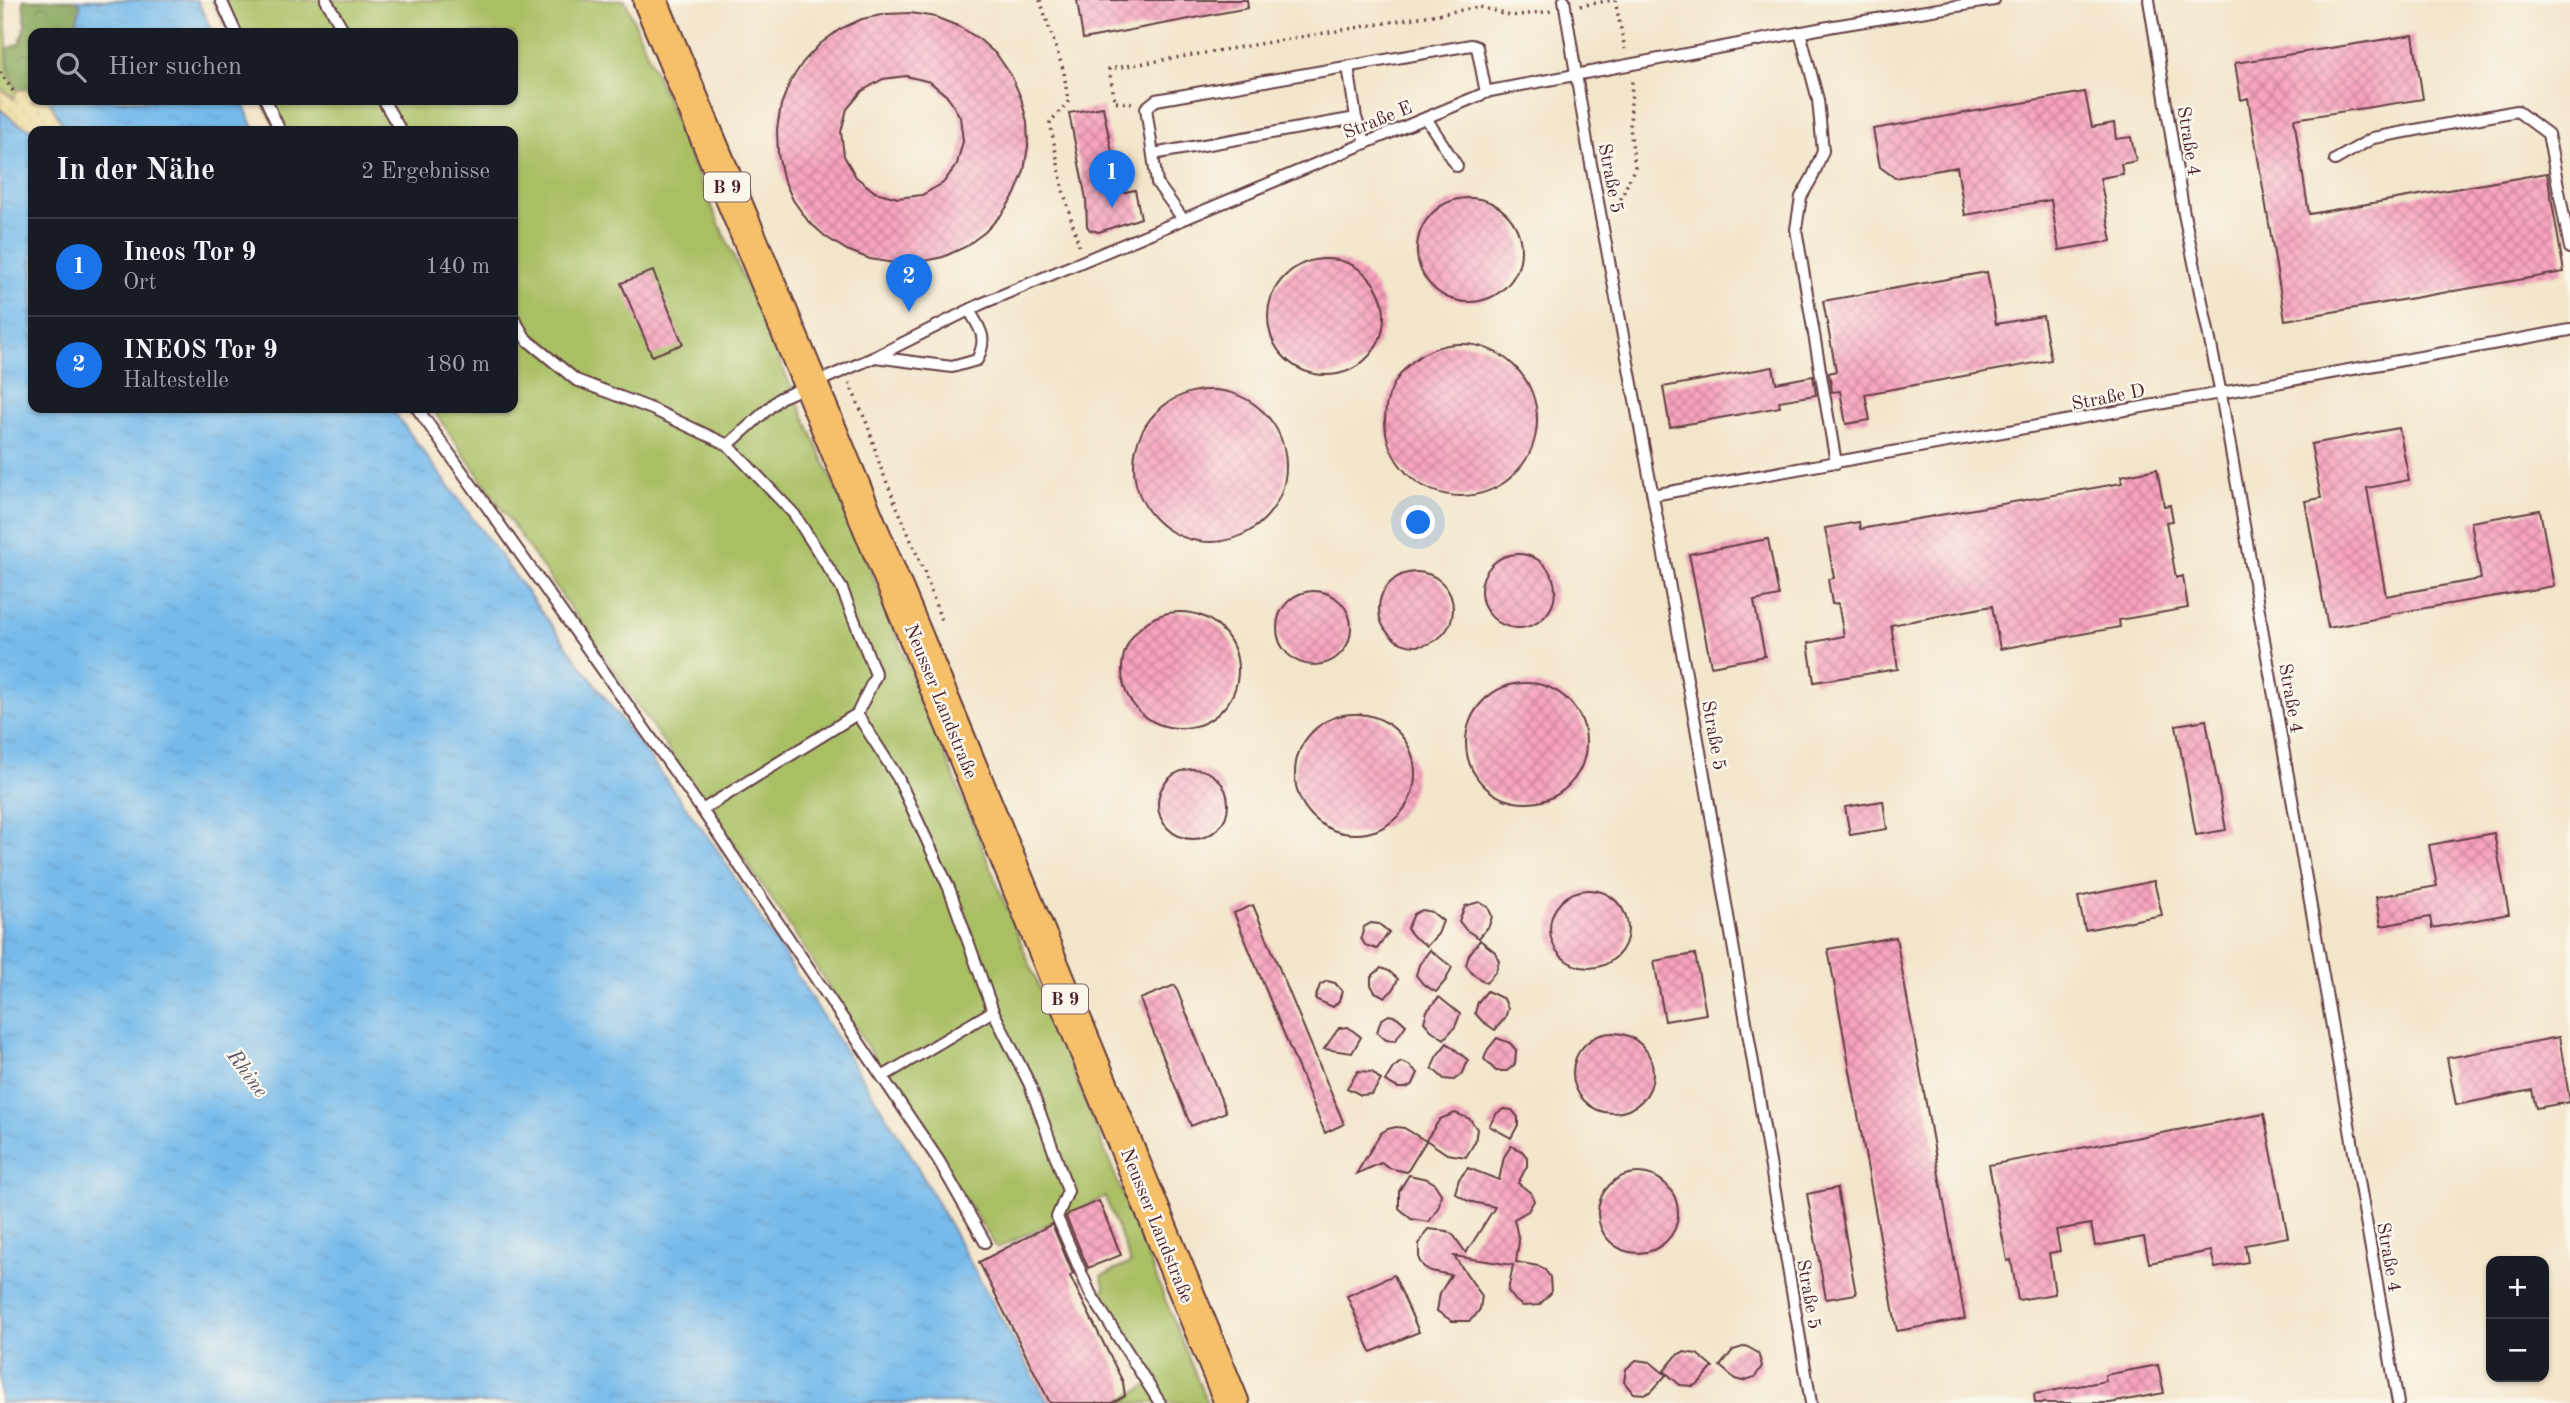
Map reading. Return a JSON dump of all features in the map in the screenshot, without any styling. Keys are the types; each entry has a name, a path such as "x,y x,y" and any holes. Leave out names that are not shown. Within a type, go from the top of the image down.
{"main road":[{"name":"Neusser Landstraße","path":"650,0 1232,1403"}],"lane":[{"path":"221,0 234,28"},
{"path":"326,0 342,28"},
{"name":"Straße E","path":"728,445 780,398 875,357 969,310 1486,93 1800,32 1994,0"},
{"name":"Straße 4","path":"2149,0 2398,1403"},
{"name":"Straße 5","path":"1565,5 1695,722 1811,1403"},
{"path":"1800,32 1818,100 1823,151 1801,197 1796,229 1836,463"},
{"path":"1183,219 1157,183 1146,108 1157,100 1471,45 1477,47 1486,93"},
{"path":"1348,66 1356,118 1366,143"},
{"path":"268,105 278,126"},
{"path":"386,105 398,126"},
{"path":"2335,160 2374,138 2517,111 2548,134 2570,248"},
{"path":"1153,154 1356,118"},
{"path":"1426,118 1457,166"},
{"path":"875,357 952,368 977,360 984,346 983,336 969,310"},
{"path":"518,325 526,339 576,380 652,409 728,445 794,514 842,589 876,675 857,714 702,810"},
{"name":"Straße D","path":"1653,495 2570,330"},
{"path":"421,413 702,810 939,1161 985,1242"},
{"path":"857,714 898,778 937,864 993,1011 1030,1085 1068,1191 1057,1216 1090,1293 1160,1403"},
{"path":"882,1077 993,1011"}],"path":[{"path":"1040,0 1064,72 1068,102 1051,122 1063,190 1084,261"},
{"path":"1151,104 1115,103 1109,69 1480,8 1511,16 1565,5 1613,0 1632,82 1630,127 1635,167 1617,210 1603,225"},
{"path":"0,73 13,91"}],"green space":[{"path":"0,0 4,0 9,73 17,90 15,99 0,88"},
{"path":"23,0 76,0 81,4 75,28 28,28 28,90 17,90 9,73 7,49 20,43 25,24"},
{"path":"212,0 625,0 702,185 852,525 1207,1403 1116,1403 1157,1380 1101,1291 1105,1288 1101,1276 1131,1263 1105,1197 997,1248 782,914 435,413 518,413 518,126 275,126 264,105 518,105 518,28 226,28"}],"sand":[{"path":"0,88 14,99 17,90 28,90 28,105 52,105 63,126 28,128 0,109"}],"water":[{"path":"76,0 197,0 211,28 75,28 81,4"},
{"path":"52,105 244,105 253,126 63,126"},
{"name":"Rhine","path":"0,109 16,123 28,128 28,413 395,413 716,848 909,1152 1048,1403 0,1403"}],"building":[{"path":"1077,0 1247,0 1248,8 1083,39"},
{"path":"911,13 935,17 958,26 979,39 997,55 1011,75 1027,122 1028,146 1024,171 1015,194 1002,214 985,232 965,247 943,257 919,262 894,263 870,259 847,250 826,237 808,221 793,200 783,178 778,154 777,129 781,105 790,82 803,62 820,44 840,29 862,19","holes":["906,76 930,82 948,97 960,117 963,141 957,164 943,183 922,195 898,198 875,192 856,177 844,156 841,132 847,109 862,91 883,79"]},
{"path":"2413,35 2423,99 2294,119 2309,214 2547,173 2564,272 2285,320 2248,98 2241,100 2235,63"},
{"path":"2085,92 2092,127 2114,123 2116,139 2131,137 2136,161 2121,164 2123,174 2100,178 2112,241 2059,250 2051,200 1965,215 1957,167 1895,178 1880,167 1873,129"},
{"path":"1103,107 1120,193 1135,190 1141,218 1099,232 1090,230 1087,226 1086,199 1069,113"},
{"path":"1469,198 1489,202 1506,213 1517,230 1521,250 1517,270 1506,287 1489,298 1469,302 1449,298 1432,287 1421,270 1417,250 1421,230 1432,213 1449,202"},
{"path":"1326,259 1348,263 1367,276 1380,295 1384,317 1380,339 1367,358 1348,371 1326,375 1304,371 1285,358 1272,339 1268,317 1272,295 1285,276 1304,263"},
{"path":"653,271 683,344 652,356 621,283"},
{"path":"1987,272 1996,324 2043,316 2051,360 1865,394 1870,420 1846,424 1840,391 1832,392 1829,373 1836,371 1823,301"},
{"path":"1461,344 1490,350 1515,366 1531,391 1537,420 1531,449 1515,474 1490,490 1461,496 1432,490 1407,474 1391,449 1385,420 1391,391 1407,366 1432,350"},
{"path":"1773,367 1776,383 1813,376 1816,395 1779,401 1780,407 1670,427 1663,387"},
{"path":"1210,390 1239,396 1264,412 1280,437 1286,466 1280,495 1264,520 1239,536 1210,542 1181,536 1156,520 1140,495 1134,466 1140,437 1156,412 1181,396"},
{"path":"2399,428 2409,480 2367,488 2386,596 2481,579 2471,522 2540,510 2554,586 2390,614 2328,628 2305,501 2321,498 2311,444"},
{"path":"2157,469 2164,506 2170,505 2173,521 2166,522 2176,578 2183,576 2188,608 2119,620 2120,627 2000,649 1992,606 1891,625 1898,669 1814,682 1808,643 1844,636 1838,603 1832,604 1828,579 1834,578 1825,528 1859,522 1860,529 2122,483 2121,476"},
{"path":"1768,539 1779,596 1754,601 1765,656 1711,666 1689,554"},
{"path":"1511,554 1525,554 1539,560 1549,570 1555,591 1549,612 1539,622 1525,628 1511,628 1497,622 1487,612 1481,598 1481,584 1487,570 1497,560"},
{"path":"1409,572 1423,572 1437,578 1447,588 1453,609 1447,630 1437,640 1423,646 1409,646 1395,640 1385,630 1379,616 1379,602 1385,588 1395,578"},
{"path":"1314,591 1335,597 1345,607 1351,628 1345,649 1335,659 1314,665 1293,659 1283,649 1277,628 1283,607 1293,597"},
{"path":"1180,612 1202,617 1221,629 1233,648 1238,670 1233,692 1221,711 1202,723 1180,728 1158,723 1139,711 1127,692 1122,670 1127,648 1139,629 1158,617"},
{"path":"1526,683 1549,688 1568,701 1581,720 1586,743 1581,766 1568,785 1549,798 1526,803 1503,798 1484,785 1471,766 1466,743 1471,720 1484,701 1503,688"},
{"path":"1355,714 1378,718 1398,731 1411,751 1415,774 1411,797 1398,817 1378,830 1355,834 1332,830 1312,817 1299,797 1295,774 1299,751 1312,731 1332,718"},
{"path":"2206,720 2226,830 2196,835 2176,725"},
{"path":"1186,769 1200,769 1213,775 1222,784 1228,804 1226,817 1218,829 1200,839 1186,839 1173,833 1164,824 1158,811 1158,797 1164,784 1173,775"},
{"path":"1883,801 1887,829 1850,835 1845,807"},
{"path":"2494,833 2509,914 2432,928 2430,917 2381,926 2376,897 2437,886 2429,845"},
{"path":"2154,881 2162,915 2085,930 2078,897"},
{"path":"1589,890 1604,893 1616,902 1625,914 1628,929 1625,944 1616,956 1604,965 1589,968 1574,965 1562,956 1553,944 1550,929 1553,914 1562,902 1574,893"},
{"path":"1479,902 1488,907 1492,916 1489,926 1479,938 1466,930 1459,921 1465,906"},
{"path":"1253,905 1344,1124 1325,1133 1234,913"},
{"path":"1422,910 1432,912 1443,921 1438,934 1427,946 1407,929 1414,914"},
{"path":"1371,923 1379,924 1389,932 1377,949 1365,945 1361,938 1364,927"},
{"path":"1896,937 1965,1319 1897,1331 1828,949"},
{"path":"1480,940 1495,952 1499,961 1496,971 1486,983 1466,965 1469,955"},
{"path":"1430,950 1452,967 1436,992 1423,984 1416,975 1419,965"},
{"path":"1695,954 1706,1014 1665,1021 1654,961"},
{"path":"1381,968 1398,979 1393,990 1385,997 1375,992 1371,985 1371,977"},
{"path":"1327,981 1335,983 1342,991 1339,1001 1333,1007 1315,999 1320,985"},
{"path":"1175,985 1226,1112 1191,1126 1140,999"},
{"path":"1487,991 1504,999 1508,1008 1505,1018 1495,1030 1475,1013 1478,1002"},
{"path":"1439,997 1460,1014 1455,1027 1444,1039 1424,1022 1427,1011"},
{"path":"1389,1015 1397,1017 1406,1025 1395,1041 1386,1040 1377,1032 1381,1020"},
{"path":"1348,1027 1361,1037 1352,1053 1324,1049 1339,1028"},
{"path":"1613,1033 1628,1036 1641,1045 1650,1058 1653,1073 1650,1088 1641,1101 1628,1110 1613,1113 1598,1110 1585,1101 1576,1088 1573,1073 1576,1058 1585,1045 1598,1036"},
{"path":"2559,1037 2570,1102 2536,1108 2532,1090 2456,1105 2447,1058"},
{"path":"1497,1038 1510,1043 1516,1050 1515,1064 1507,1071 1496,1071 1484,1059"},
{"path":"1447,1043 1468,1060 1463,1073 1454,1080 1444,1079 1432,1068 1436,1057"},
{"path":"1401,1062 1418,1073 1413,1084 1406,1088 1398,1088 1385,1081 1393,1068"},
{"path":"1358,1071 1372,1072 1381,1080 1372,1094 1361,1095 1347,1088"},
{"path":"1504,1109 1512,1110 1518,1117 1518,1125 1511,1138 1489,1126 1497,1113"},
{"path":"1455,1113 1470,1119 1477,1129 1475,1142 1466,1157 1447,1154 1426,1140 1440,1119"},
{"path":"2264,1114 2288,1237 2245,1245 2248,1262 2215,1268 2211,1251 2149,1263 2144,1237 2095,1246 2091,1224 2056,1230 2060,1251 2049,1253 2055,1294 2018,1300 2011,1260 2007,1261 1989,1165"},
{"path":"1396,1127 1404,1128 1426,1141 1407,1172 1389,1168 1381,1163 1356,1174 1381,1133"},
{"path":"1511,1146 1522,1151 1527,1157 1527,1166 1518,1183 1531,1193 1534,1201 1528,1211 1514,1219 1519,1241 1516,1262 1545,1270 1550,1277 1551,1293 1539,1305 1523,1306 1508,1291 1513,1265 1454,1256 1482,1296 1480,1309 1469,1321 1452,1321 1437,1311 1440,1293 1451,1275 1424,1267 1419,1260 1419,1244 1428,1229 1447,1231 1466,1253 1495,1207 1468,1201 1455,1193 1459,1179 1468,1168 1499,1180 1504,1157"},
{"path":"1638,1173 1653,1176 1666,1185 1675,1198 1678,1213 1675,1228 1666,1241 1653,1250 1638,1253 1623,1250 1610,1241 1601,1228 1598,1213 1601,1198 1610,1185 1623,1176"},
{"path":"1409,1175 1434,1183 1441,1194 1439,1206 1429,1222 1411,1219 1399,1208 1399,1191"},
{"path":"1837,1188 1856,1294 1826,1299 1807,1194"},
{"path":"1099,1201 1121,1255 1088,1268 1066,1217 1069,1213"},
{"path":"1052,1224 1073,1274 1070,1276 1123,1382 1125,1396 1112,1403 1050,1403 979,1262"},
{"path":"1394,1275 1419,1332 1371,1352 1347,1296"},
{"path":"1746,1346 1758,1353 1762,1366 1755,1377 1742,1381 1735,1379 1720,1366 1733,1350"},
{"path":"1683,1352 1697,1354 1713,1367 1693,1386 1680,1385 1664,1371 1677,1355"},
{"path":"1636,1360 1650,1362 1666,1375 1646,1394 1633,1393 1624,1382 1626,1369"},
{"path":"2158,1365 2164,1393 2110,1403 2035,1403 2034,1394 2106,1381 2105,1375"}],"place":[{"name":"Ineos Tor 9","path":"1112,208"},
{"name":"INEOS Tor 9","path":"909,312"}]}
